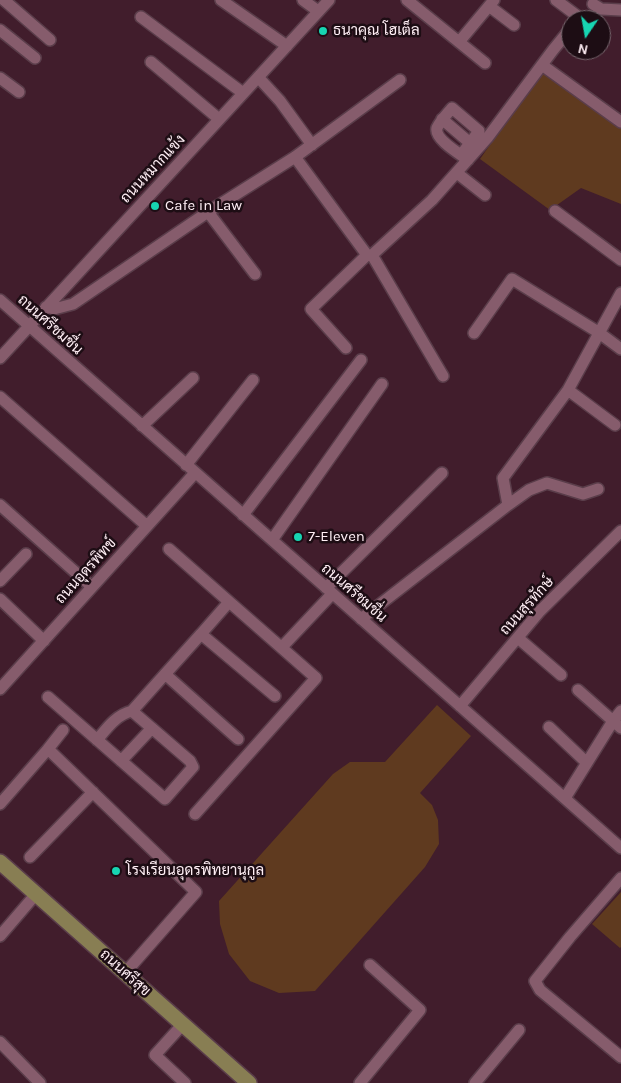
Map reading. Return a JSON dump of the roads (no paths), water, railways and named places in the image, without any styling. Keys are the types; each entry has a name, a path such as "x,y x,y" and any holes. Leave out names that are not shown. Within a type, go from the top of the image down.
{"main road":[{"name":"ถนนศรีสุข","path":"0,862 249,1083"}],"street":[{"path":"4,0 50,40"},
{"path":"221,0 286,46"},
{"path":"303,0 318,11"},
{"name":"ถนนหมากแข้ง","path":"0,358 328,0"},
{"path":"407,0 485,63"},
{"path":"556,0 568,10"},
{"path":"595,2 601,9 621,10"},
{"path":"459,42 491,3 514,25"},
{"path":"142,17 244,93"},
{"path":"0,30 35,58"},
{"path":"464,158 488,137 561,41"},
{"path":"151,62 219,119"},
{"path":"542,65 621,122"},
{"path":"258,77 280,101 312,145"},
{"path":"0,78 19,92"},
{"path":"46,307 54,309 73,304 208,212 295,157 400,80"},
{"path":"346,348 311,309 432,200 457,173 464,158 470,143 442,119 437,128 440,139 464,158"},
{"path":"295,157 369,255 443,376"},
{"path":"457,173 484,196"},
{"path":"208,212 256,274"},
{"path":"555,212 621,260"},
{"path":"474,333 512,279 598,332 621,349"},
{"path":"508,505 503,478 568,390 621,293"},
{"name":"ถนนศรีชมชื่น","path":"0,300 621,848"},
{"path":"242,514 361,360"},
{"path":"142,426 193,378"},
{"name":"ถนนอุดรพิทข์","path":"0,689 146,526 191,469 252,380"},
{"path":"272,540 382,384"},
{"path":"568,390 615,425"},
{"path":"0,397 146,526"},
{"path":"282,647 329,591 442,473"},
{"path":"361,619 529,490 547,482 583,494 598,489"},
{"path":"0,504 92,586"},
{"name":"ถนนสุรทักษ์","path":"460,706 540,611 621,531"},
{"path":"169,549 316,678 195,814"},
{"path":"0,580 26,554"},
{"path":"0,599 44,641"},
{"path":"97,740 116,718 125,712 132,711 229,602"},
{"path":"201,634 275,696"},
{"path":"518,638 561,675"},
{"path":"165,674 238,739"},
{"path":"578,690 617,725"},
{"path":"48,698 165,799 193,767 190,761 132,711"},
{"path":"565,798 587,763 617,725 621,712"},
{"path":"549,727 587,763"},
{"path":"122,761 152,728"},
{"path":"0,804 64,730"},
{"path":"48,749 196,892 125,973"},
{"path":"30,857 93,792"},
{"path":"621,878 570,936 535,981 540,990 621,1057"},
{"path":"1,932 36,894"},
{"path":"360,1083 420,1010 370,965"},
{"path":"183,1024 156,1055 185,1083"},
{"path":"475,1083 519,1030"},
{"path":"0,1042 40,1083"}],"place":[{"name":"ธนาคุณ โฮเต็ล","path":"323,31"},
{"name":"Cafe in Law","path":"155,206"},
{"name":"7-Eleven","path":"298,537"},
{"name":"โรงเรียนอุดรพิทยานุกูล","path":"116,871"}]}
